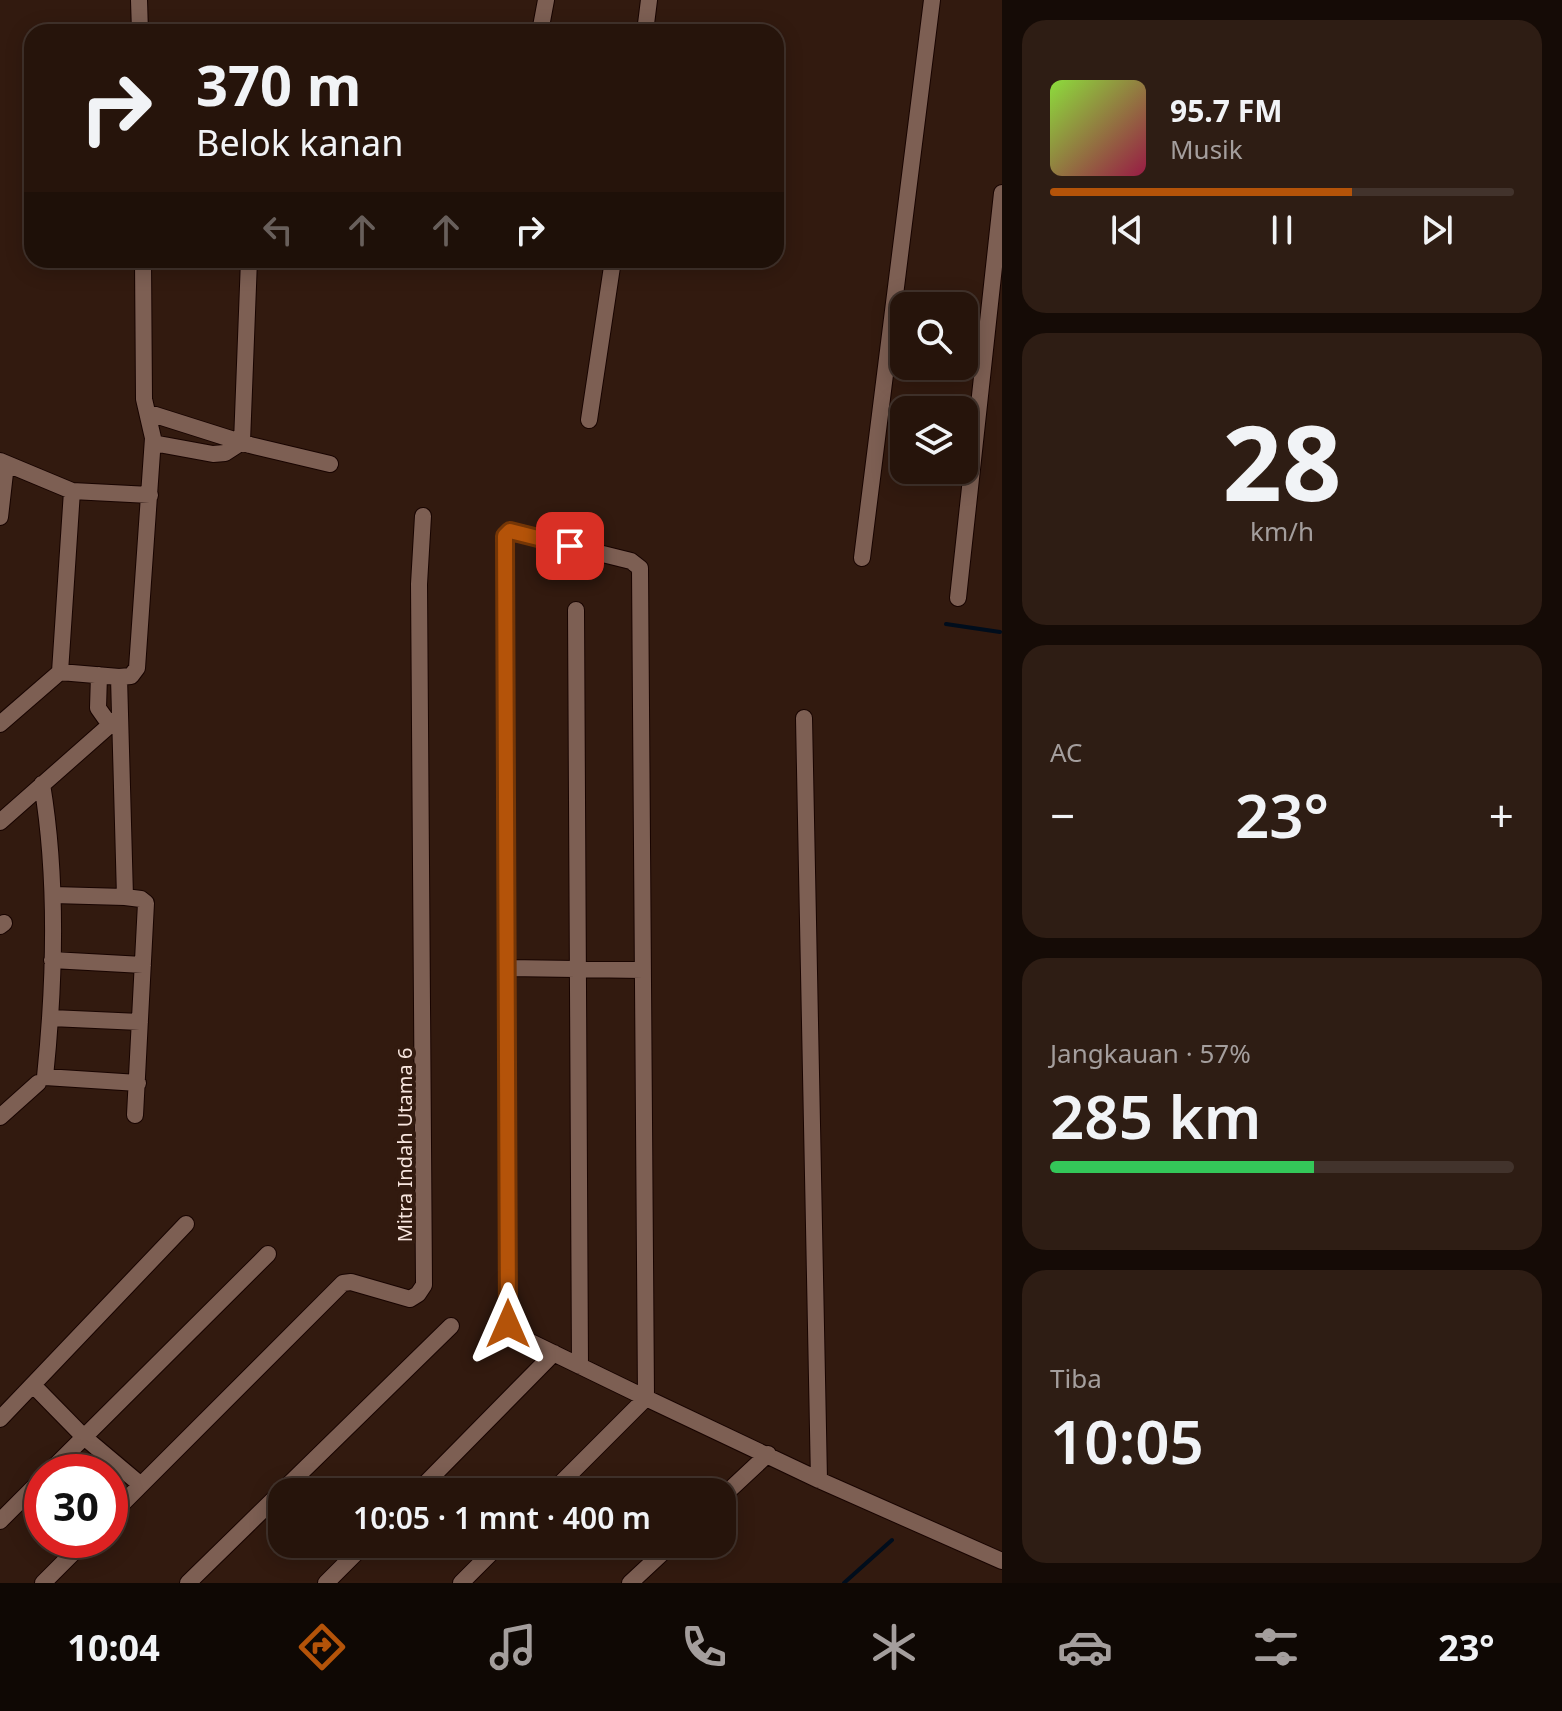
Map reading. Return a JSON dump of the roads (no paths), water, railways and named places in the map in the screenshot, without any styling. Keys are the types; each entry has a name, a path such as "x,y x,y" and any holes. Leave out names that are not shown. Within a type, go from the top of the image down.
{"street":[{"path":"139,0 140,24"},
{"path":"542,24 546,0"},
{"path":"646,24 649,0"},
{"path":"862,558 932,0"},
{"path":"958,598 1002,193"},
{"path":"60,672 119,677 131,676 137,668 153,443 144,399 143,268"},
{"path":"235,447 248,268"},
{"path":"589,420 612,268"},
{"path":"149,413 235,447 330,464"},
{"path":"153,443 196,451 235,447"},
{"path":"0,517 3,462 72,491 150,495"},
{"path":"0,724 60,672 72,491"},
{"name":"Mitra Indah Utama 6","path":"128,1498 343,1283 351,1282 410,1299 424,1285 419,584 423,516"},
{"path":"566,1478 646,1398 640,568 631,561 510,531 505,536 506,968 508,1324 512,1333 646,1398 768,1454 819,1480 1002,1561"},
{"path":"576,610 580,1366"},
{"path":"99,675 98,708 115,721"},
{"path":"119,677 115,721 125,897"},
{"path":"804,718 819,1480"},
{"path":"0,822 115,721"},
{"path":"36,790 49,828 53,895 51,1018 45,1077 138,1083"},
{"path":"53,895 125,897 141,899 146,903 135,1115"},
{"path":"52,960 143,965"},
{"path":"506,968 643,970"},
{"path":"51,1018 140,1022"},
{"path":"0,1117 38,1083"},
{"path":"0,1419 186,1224"},
{"path":"67,1454 268,1254"},
{"path":"188,1583 451,1326"},
{"path":"431,1478 554,1353"},
{"path":"34,1386 84,1437 141,1485"},
{"path":"736,1484 768,1454"},
{"path":"0,1521 24,1497"},
{"path":"43,1583 68,1558"},
{"path":"326,1583 351,1558"},
{"path":"461,1583 486,1558"},
{"path":"630,1583 657,1558"}],"waterway":[{"path":"946,624 1000,632"},
{"path":"844,1583 892,1540"}]}
